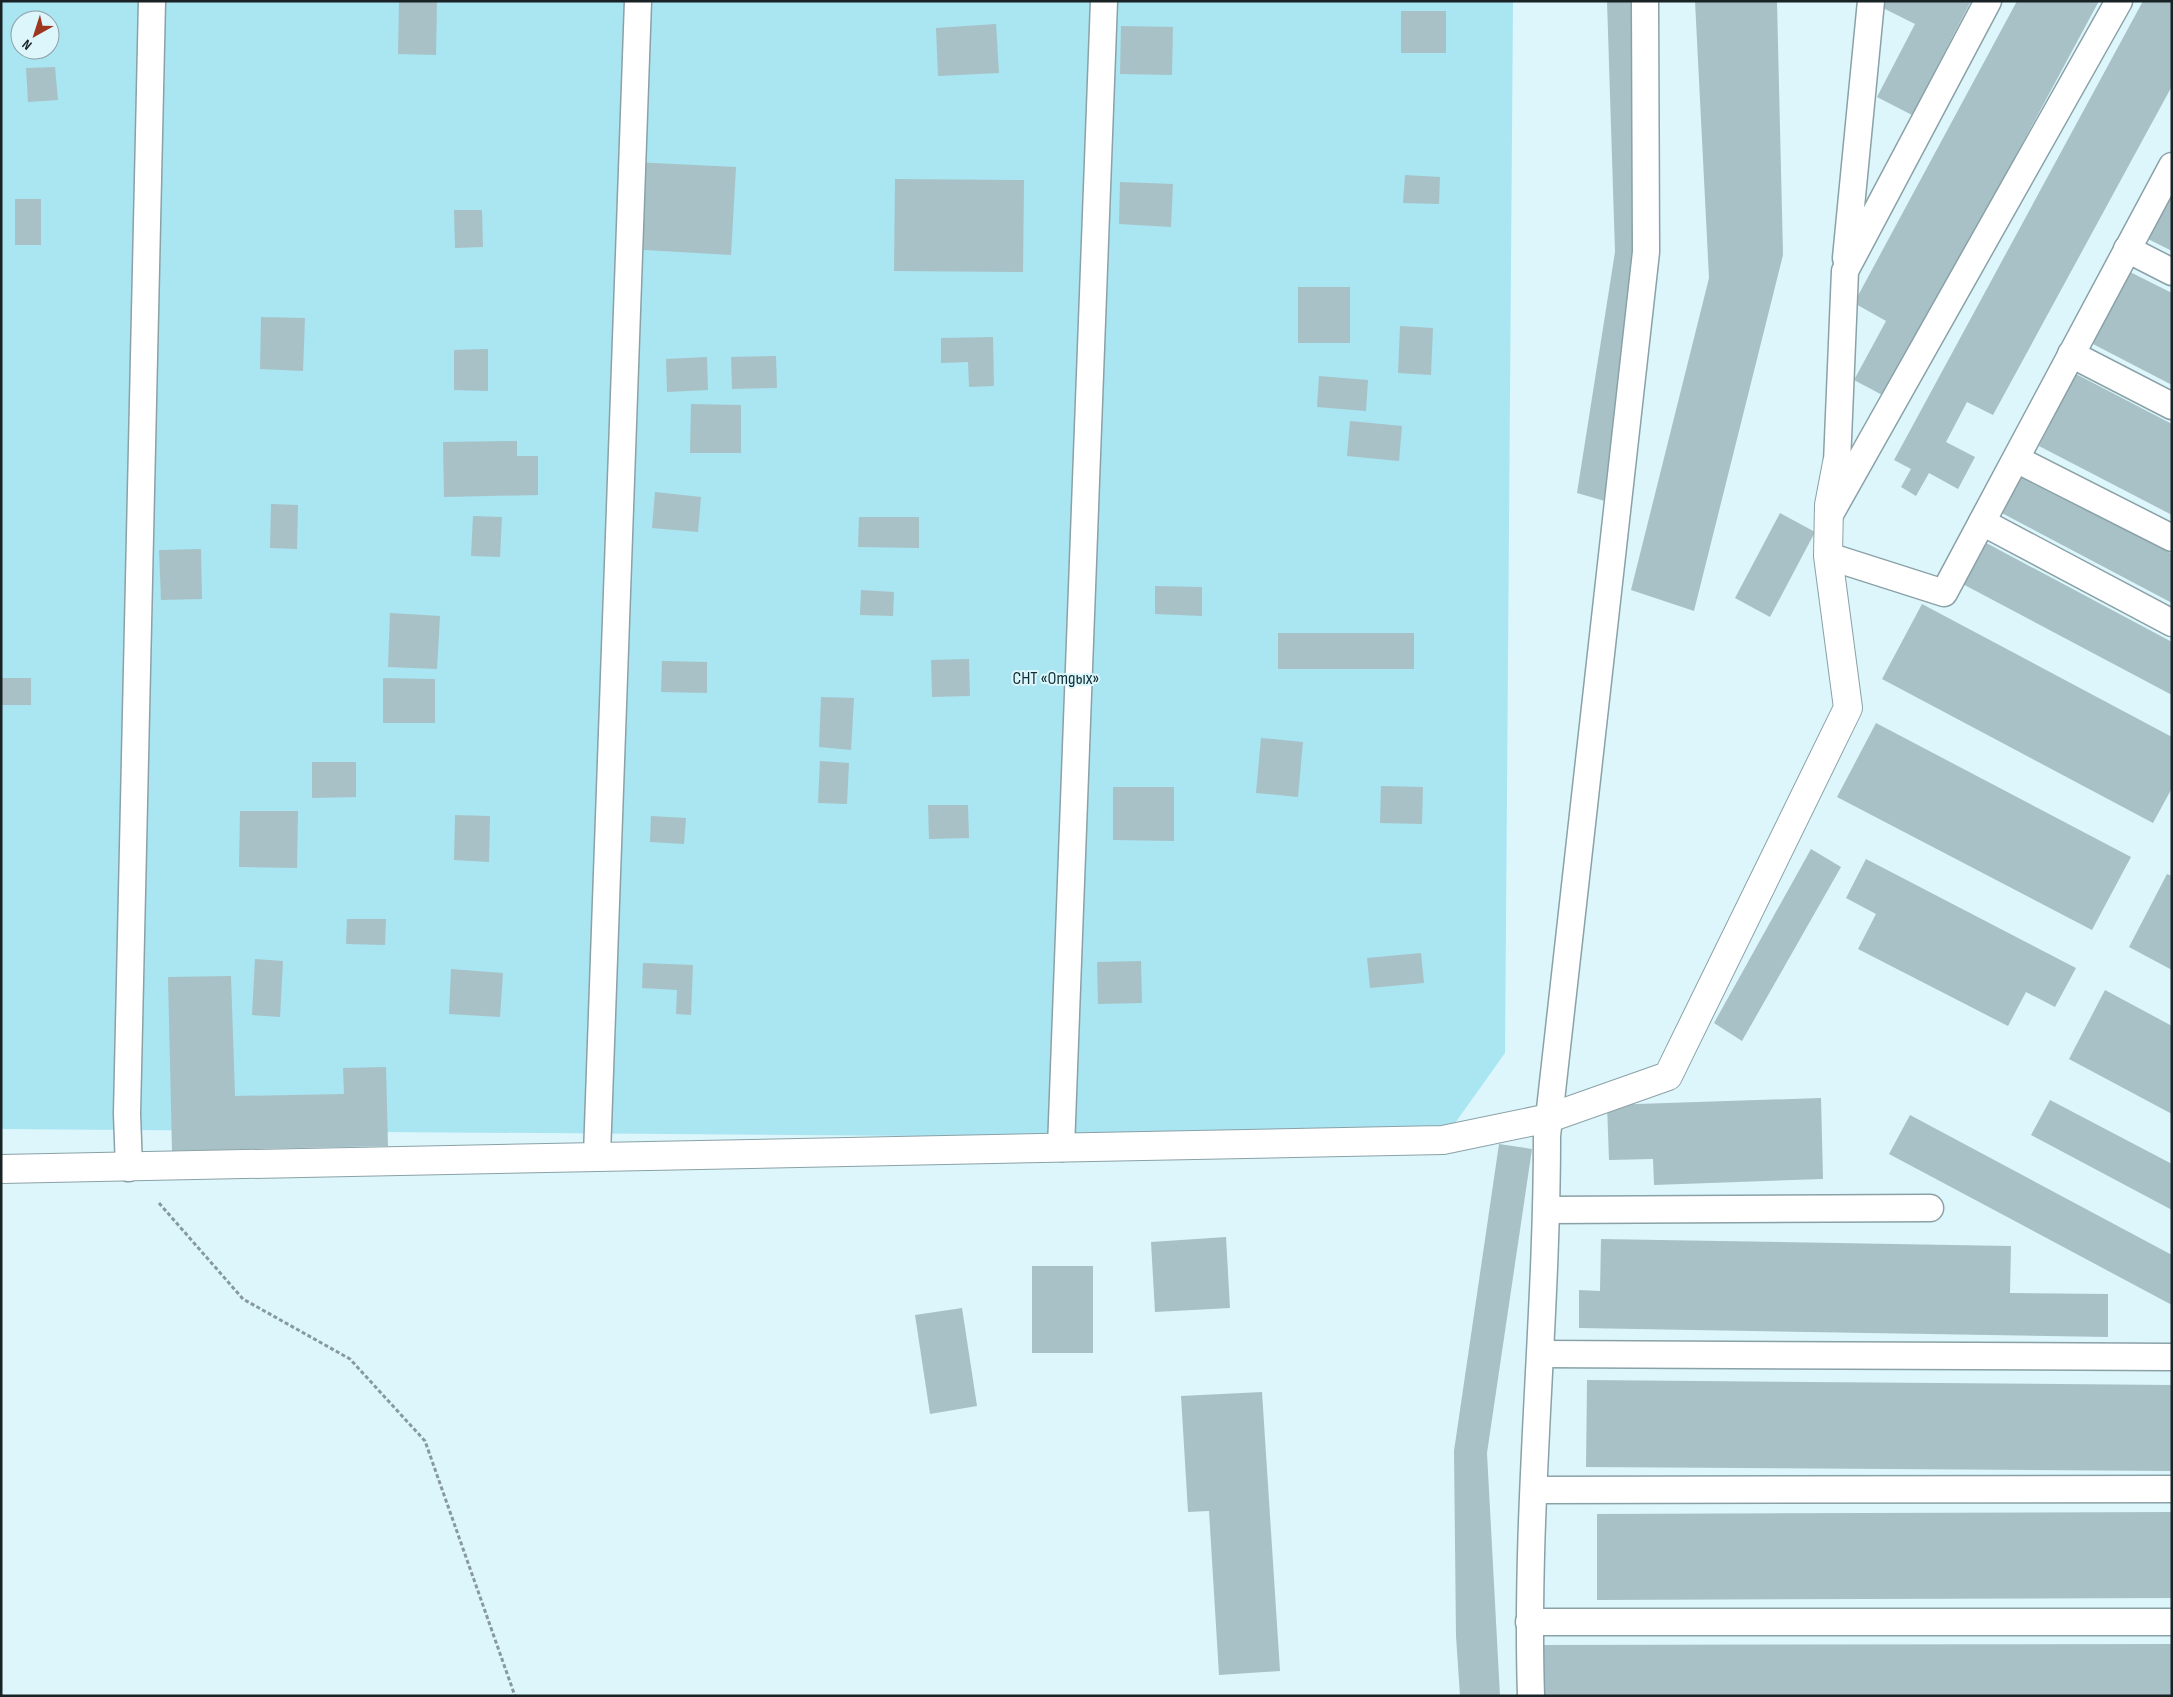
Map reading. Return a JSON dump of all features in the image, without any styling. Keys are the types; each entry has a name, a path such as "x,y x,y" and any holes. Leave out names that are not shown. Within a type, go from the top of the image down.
{"street":[{"path":"1668,1076 1848,708 1828,556 1829,517 1837,463"},
{"path":"1,1169 129,1168 597,1155 1443,1140 1549,1118 1698,1064"}],"lane":[{"path":"129,1168 128,1094 152,1"},
{"path":"597,1155 638,1"},
{"path":"1061,1148 1104,1"},
{"path":"1531,1696 1529,1622 1547,1210 1549,1118 1646,252 1645,1"},
{"path":"1837,463 1844,271 1871,1"},
{"path":"1844,271 1988,1"},
{"path":"1829,517 2119,1"},
{"path":"1828,556 1944,593 2172,166"},
{"path":"2127,249 2172,272"},
{"path":"2072,354 2172,406"},
{"path":"2016,459 2172,538"},
{"path":"1982,522 2172,623"},
{"path":"1547,1210 1930,1208"},
{"path":"1541,1354 2172,1357"},
{"path":"1535,1490 2172,1489"},
{"path":"1529,1622 2172,1622"}],"path":[{"path":"129,1168 243,1299 350,1358 425,1441 515,1696"}],"green space":[{"name":"СНТ «Отдых»","path":"1,1 1513,1 1505,1053 1443,1140 1,1129"}],"building":[{"path":"399,1 437,1 436,55 398,54"},
{"path":"1607,1 1646,1 1649,251 1615,504 1577,493 1615,252"},
{"path":"1695,1 1777,1 1783,255 1694,611 1631,590 1709,278"},
{"path":"1881,1 1971,1 1912,115 1877,97 1915,24 1879,6"},
{"path":"2017,1 2099,1 1886,397 1854,380 1886,321 1854,303"},
{"path":"2143,1 2172,1 2172,86 1993,415 1967,402 1946,442 1975,457 1958,489 1929,473 1916,496 1901,487 1911,469 1894,460"},
{"path":"1401,11 1446,11 1446,53 1401,53"},
{"path":"996,24 999,73 938,76 936,28"},
{"path":"1121,26 1173,27 1172,75 1120,74"},
{"path":"55,67 58,100 28,102 26,68"},
{"path":"633,162 736,167 731,255 628,249"},
{"path":"1405,175 1440,177 1439,204 1403,203"},
{"path":"895,179 1024,180 1023,272 894,271"},
{"path":"1120,182 1173,184 1171,227 1119,224"},
{"path":"2172,187 2172,251 2146,238"},
{"path":"15,199 41,199 41,245 15,245"},
{"path":"454,210 482,210 483,247 455,248"},
{"path":"2130,272 2172,293 2172,385 2093,344"},
{"path":"1298,287 1350,287 1350,343 1298,343"},
{"path":"261,317 305,318 303,371 260,369"},
{"path":"1400,326 1433,328 1431,375 1398,373"},
{"path":"993,337 994,386 969,387 968,362 941,363 941,338"},
{"path":"488,349 488,391 454,390 454,350"},
{"path":"776,356 777,388 732,389 731,357"},
{"path":"707,357 708,390 667,392 666,359"},
{"path":"2076,374 2172,424 2172,515 2039,446"},
{"path":"1319,376 1368,380 1366,411 1317,407"},
{"path":"691,404 741,405 741,453 690,453"},
{"path":"1350,421 1402,426 1399,461 1347,456"},
{"path":"517,441 517,456 538,456 538,495 444,497 443,442"},
{"path":"2018,473 2172,554 2172,603 1998,511"},
{"path":"655,492 701,497 698,532 652,528"},
{"path":"271,504 298,505 297,549 270,548"},
{"path":"1780,513 1815,532 1770,617 1735,598"},
{"path":"473,516 502,517 500,557 471,556"},
{"path":"859,517 919,517 919,548 858,547"},
{"path":"1962,530 2172,642 2172,695 1940,572"},
{"path":"201,549 202,599 161,600 159,550"},
{"path":"1155,586 1202,587 1202,616 1155,614"},
{"path":"861,590 894,592 893,616 860,615"},
{"path":"1922,604 2172,737 2172,788 2153,823 1882,679"},
{"path":"390,613 440,616 437,669 388,667"},
{"path":"1278,633 1414,633 1414,669 1278,669"},
{"path":"969,659 970,696 932,697 931,660"},
{"path":"662,661 707,662 707,693 661,692"},
{"path":"1,678 31,678 31,705 1,705"},
{"path":"383,678 435,679 435,723 383,723"},
{"path":"821,697 854,698 851,750 819,747"},
{"path":"1876,723 2131,857 2092,930 1837,797"},
{"path":"1261,738 1303,742 1298,797 1256,793"},
{"path":"820,761 849,763 847,804 818,803"},
{"path":"312,762 356,762 356,797 312,798"},
{"path":"1381,786 1423,787 1422,824 1380,823"},
{"path":"1113,787 1174,787 1174,841 1113,840"},
{"path":"928,805 968,805 969,838 929,839"},
{"path":"240,811 298,811 297,868 239,867"},
{"path":"455,815 490,816 489,862 454,860"},
{"path":"651,816 686,818 684,844 650,842"},
{"path":"1811,849 1841,867 1742,1041 1714,1023"},
{"path":"1866,859 2076,968 2055,1007 2026,992 2008,1026 1858,949 1876,914 1846,898"},
{"path":"2167,874 2172,876 2172,970 2129,947"},
{"path":"347,919 386,919 385,945 346,944"},
{"path":"1421,953 1424,983 1370,988 1367,958"},
{"path":"255,959 283,961 280,1017 252,1015"},
{"path":"1141,961 1142,1003 1098,1004 1097,962"},
{"path":"643,963 693,965 691,1015 676,1014 677,990 642,988"},
{"path":"451,969 503,973 500,1017 449,1014"},
{"path":"231,976 235,1096 344,1094 343,1068 386,1067 388,1146 172,1151 168,977"},
{"path":"2105,990 2172,1026 2172,1114 2069,1059"},
{"path":"1821,1098 1823,1179 1654,1185 1653,1159 1609,1160 1607,1105"},
{"path":"2050,1100 2172,1164 2172,1210 2031,1135"},
{"path":"1910,1115 2172,1255 2172,1305 1889,1154"},
{"path":"1499,1144 1532,1149 1487,1453 1500,1696 1460,1696 1456,1636 1454,1451"},
{"path":"1226,1237 1230,1308 1155,1312 1151,1242"},
{"path":"1601,1239 2011,1246 2010,1293 2108,1294 2108,1337 1579,1328 1579,1290 1600,1291"},
{"path":"1032,1266 1093,1266 1093,1353 1032,1353"},
{"path":"962,1308 977,1406 930,1414 915,1315"},
{"path":"1587,1380 2172,1385 2172,1471 1586,1467"},
{"path":"1262,1392 1280,1671 1219,1675 1209,1511 1188,1512 1181,1396"},
{"path":"2172,1512 2172,1598 1597,1600 1597,1514"},
{"path":"2172,1644 2172,1696 1541,1696 1541,1645"}]}
